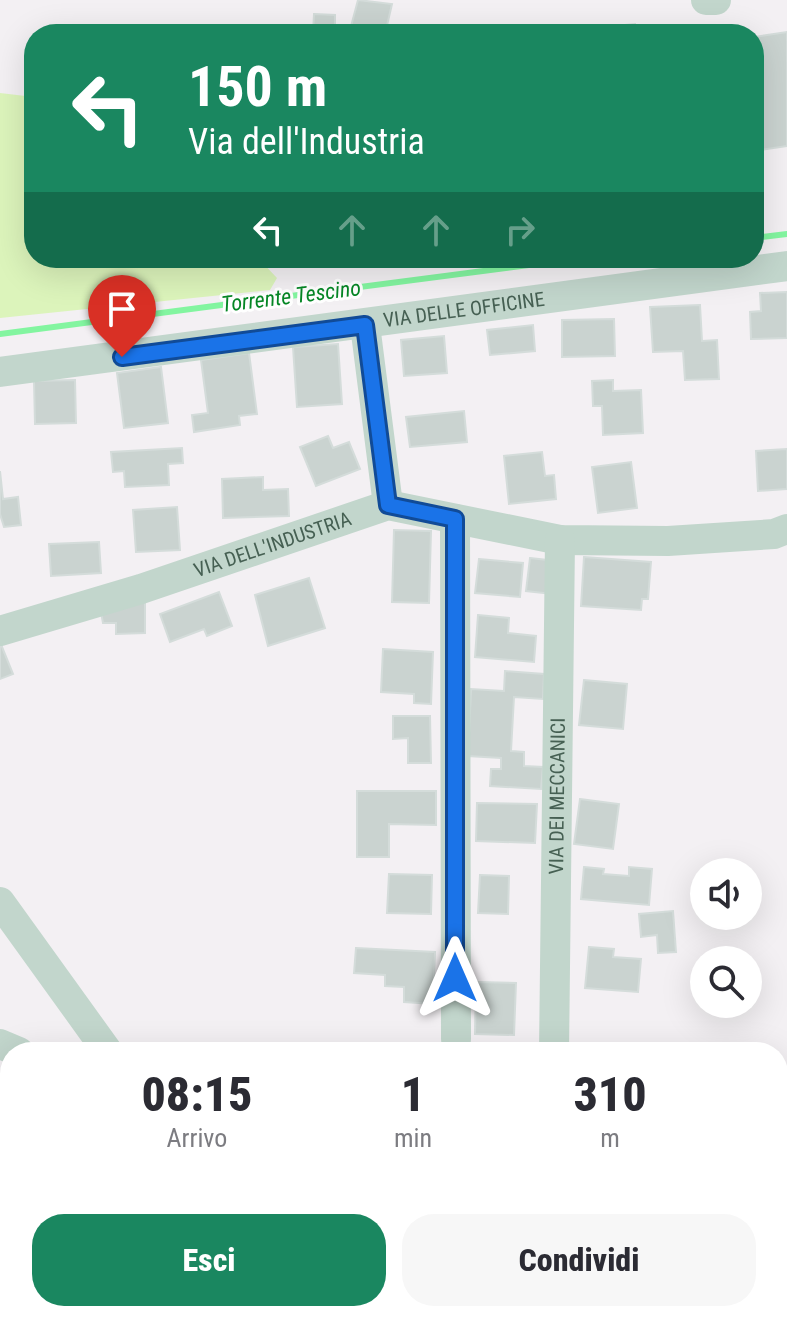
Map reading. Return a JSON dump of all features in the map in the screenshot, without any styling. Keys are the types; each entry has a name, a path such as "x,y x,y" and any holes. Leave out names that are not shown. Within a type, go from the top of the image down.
{"street":[{"path":"706,0 716,0"},
{"name":"VIA DELLE OFFICINE","path":"0,372 787,266"},
{"path":"365,325 388,505 560,540 668,541 774,534 787,529"},
{"name":"VIA DELL'INDUSTRIA","path":"0,631 141,589 388,505"},
{"path":"455,519 456,1039"},
{"name":"VIA DEI MECCANICI","path":"554,1042 560,540"},
{"path":"0,902 101,1042"}],"green space":[{"path":"0,93 24,96 24,268 268,268 277,278 270,290 0,318"}],"building":[{"path":"358,0 392,4 387,24 352,24"},
{"path":"314,14 335,15 335,24 314,24"},
{"path":"787,32 787,146 764,149 764,35"},
{"path":"787,292 787,338 751,339 750,312 761,311 760,293"},
{"path":"700,305 702,341 717,340 719,379 685,380 683,351 653,352 650,307"},
{"path":"614,319 615,356 562,357 562,320"},
{"path":"533,325 535,351 490,355 487,330"},
{"path":"444,336 447,373 404,376 401,340"},
{"path":"338,344 342,404 297,407 293,347"},
{"path":"249,353 257,414 239,416 240,425 194,432 192,415 208,413 201,360"},
{"path":"161,367 168,423 124,428 117,373"},
{"path":"75,380 76,423 35,424 34,381"},
{"path":"613,380 613,391 641,390 643,433 603,435 602,406 593,406 592,381"},
{"path":"464,411 467,442 410,447 406,417"},
{"path":"328,436 333,448 349,442 360,469 316,486 300,447"},
{"path":"182,448 183,463 168,464 169,485 125,487 124,471 113,472 111,452"},
{"path":"787,449 787,489 758,491 756,451"},
{"path":"542,452 545,476 554,475 556,499 509,504 504,456"},
{"path":"631,462 637,508 598,513 592,467"},
{"path":"0,471 3,499 18,497 21,525 4,527 0,514"},
{"path":"263,477 263,490 288,489 289,516 223,518 222,479"},
{"path":"177,507 180,550 136,552 133,510"},
{"path":"394,530 431,531 429,603 392,602"},
{"path":"99,542 101,573 51,576 49,544"},
{"path":"584,557 651,562 648,599 642,599 641,610 581,606"},
{"path":"530,558 556,561 552,594 526,591"},
{"path":"479,559 523,563 520,597 475,593"},
{"path":"309,578 325,628 268,646 255,595"},
{"path":"219,592 232,626 207,636 204,629 170,642 160,614"},
{"path":"145,600 145,633 116,634 116,623 103,623 100,607"},
{"path":"478,615 509,618 508,633 536,636 534,662 475,657"},
{"path":"0,642 13,674 0,679"},
{"path":"383,649 433,652 431,704 414,703 414,694 381,692"},
{"path":"505,671 544,674 543,699 514,697 511,751 524,752 524,766 543,767 541,789 490,786 491,769 501,769 501,758 468,756 471,689 504,691"},
{"path":"584,680 627,684 623,729 579,725"},
{"path":"393,716 430,716 431,763 408,763 408,738 393,739"},
{"path":"357,791 436,791 436,825 389,824 389,857 357,857"},
{"path":"580,799 619,804 613,849 574,844"},
{"path":"477,803 537,804 535,843 476,841"},
{"path":"584,867 604,869 603,874 629,876 629,867 652,869 649,905 581,899"},
{"path":"389,874 432,875 431,914 387,913"},
{"path":"480,875 509,876 508,914 478,913"},
{"path":"673,911 676,952 658,953 657,935 641,937 639,914"},
{"path":"589,947 614,949 613,957 641,959 638,992 585,988"},
{"path":"356,948 435,952 433,1004 404,1002 404,987 385,986 385,975 354,973"},
{"path":"476,982 516,983 514,1035 475,1034"}],"waterway":[{"name":"Torrente Tescino","path":"764,237 787,234"},
{"name":"Torrente Tescino","path":"0,334 505,268"}],"route":[{"path":"122,357 365,325 388,505 455,519 455,978"}]}
